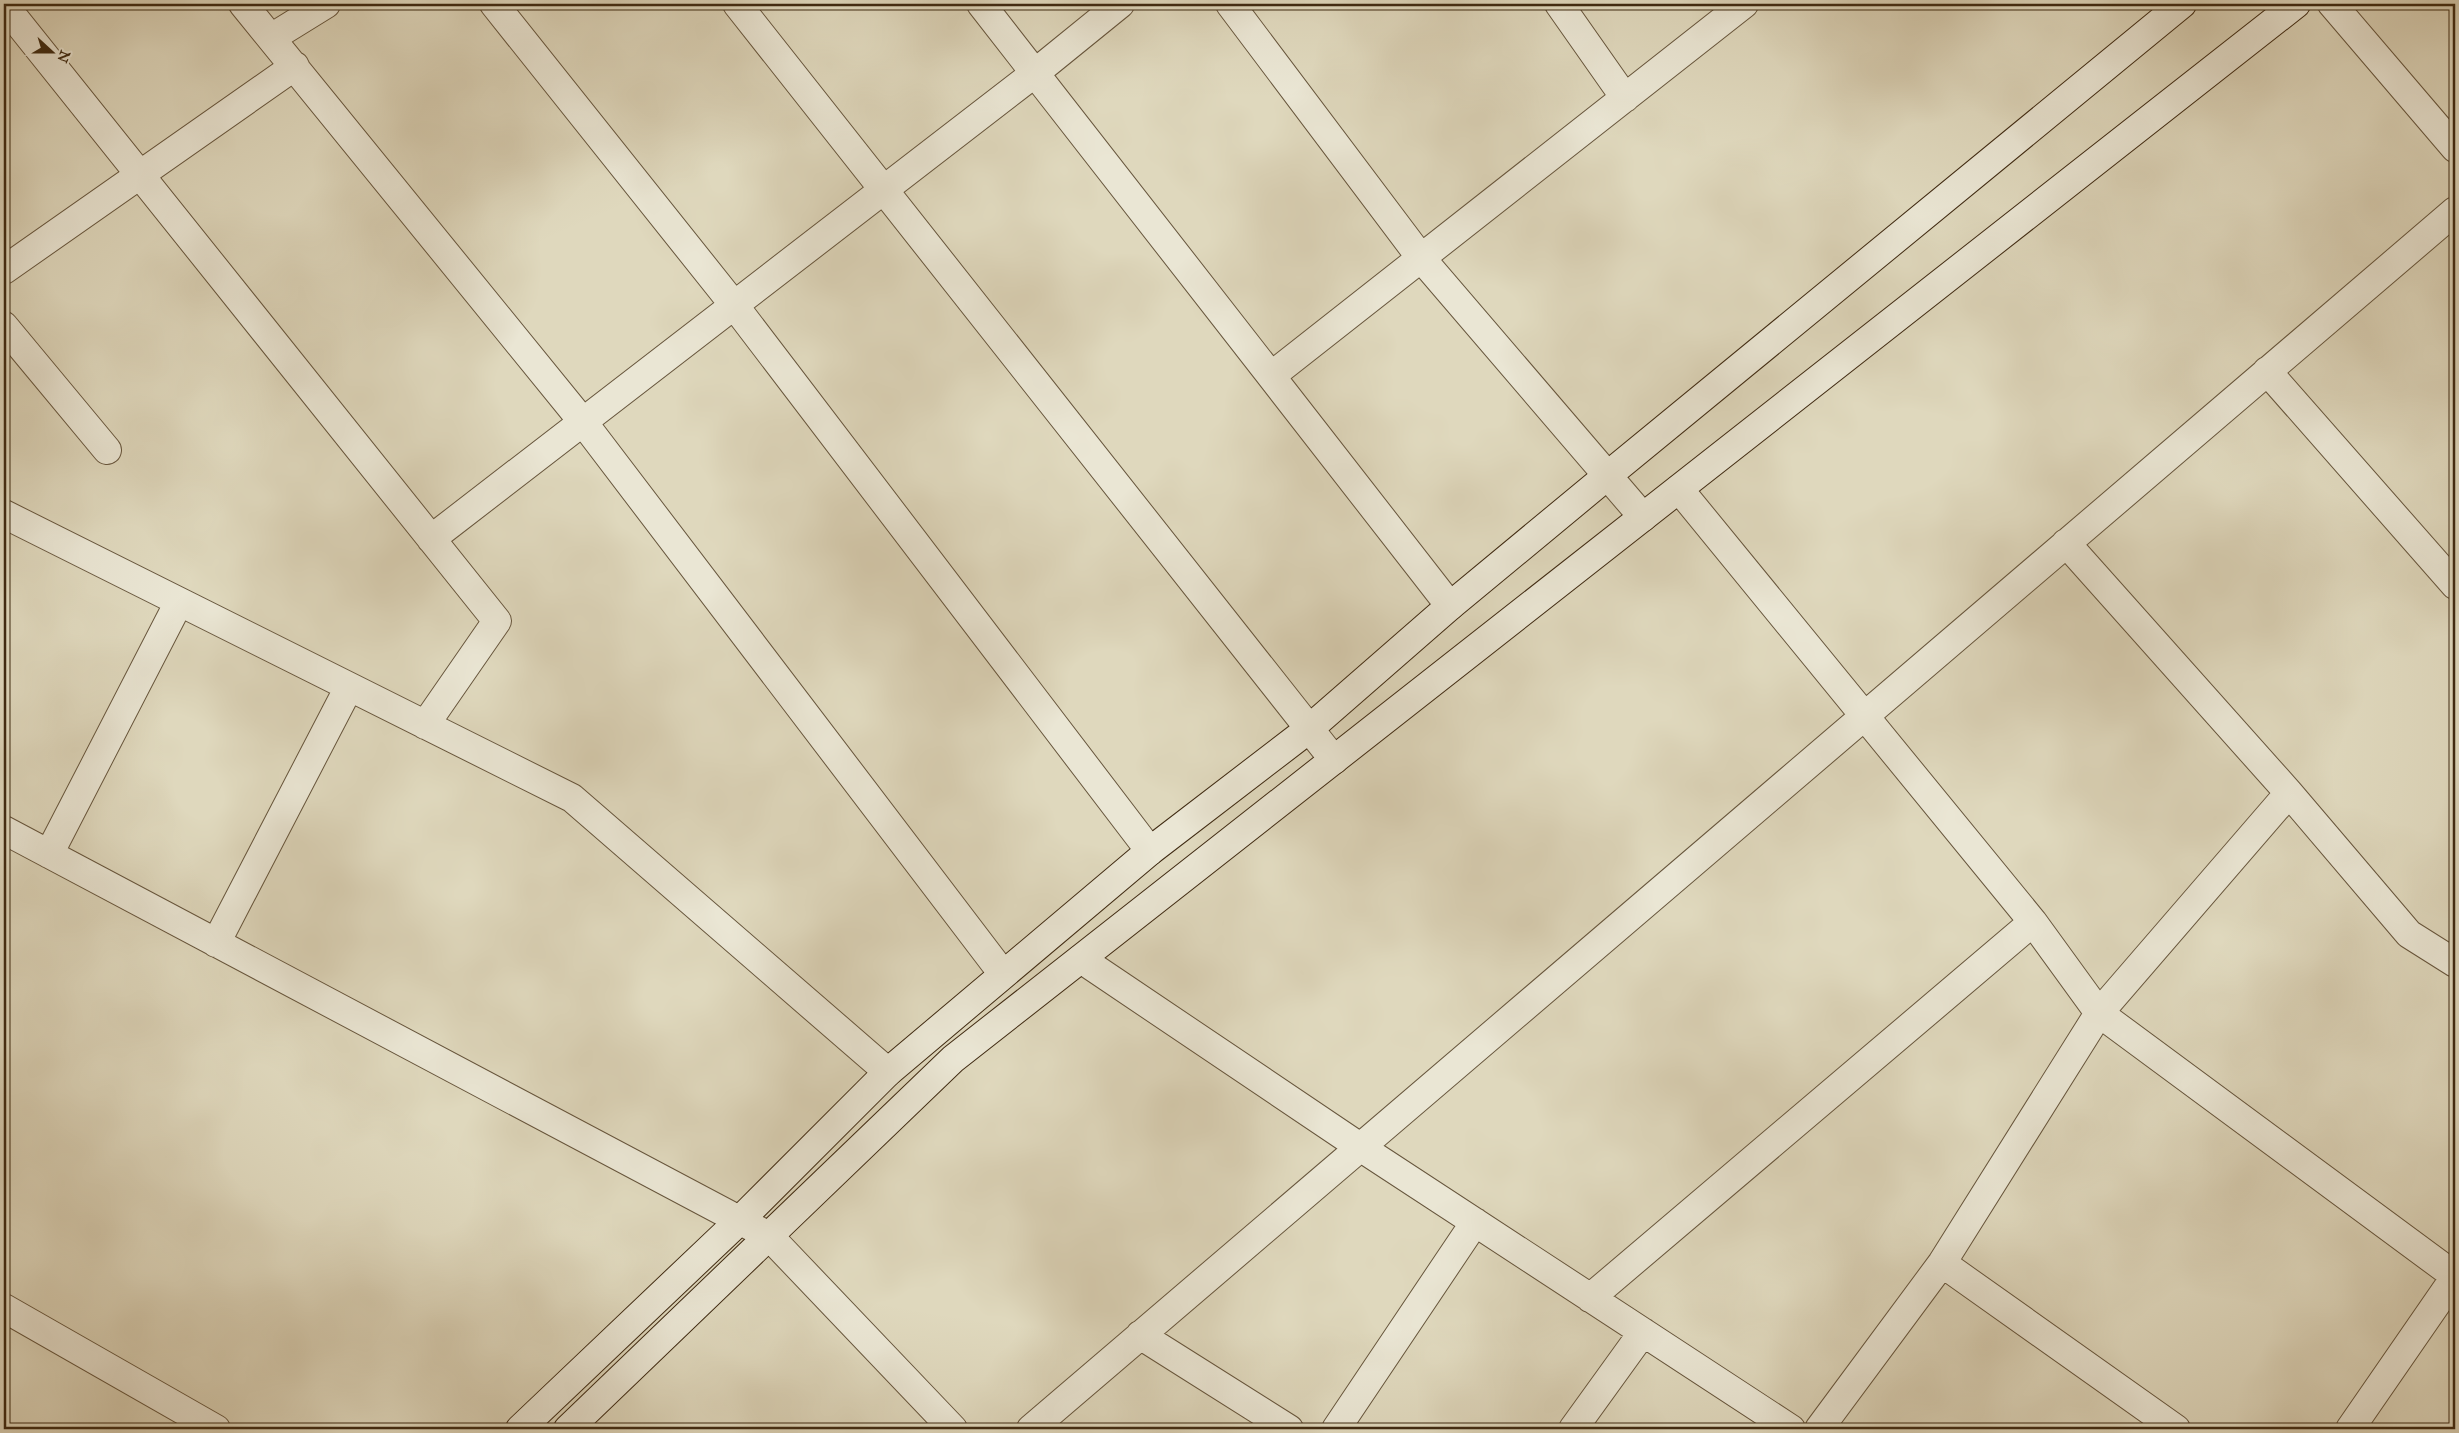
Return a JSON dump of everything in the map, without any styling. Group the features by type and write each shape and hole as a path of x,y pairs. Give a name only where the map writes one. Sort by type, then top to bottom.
{"street":[{"path":"244,4 583,422 1004,974"},
{"path":"272,38 326,4"},
{"path":"494,4 734,305 1150,851"},
{"path":"738,4 1334,760"},
{"path":"981,4 1450,606"},
{"path":"431,539 1035,74 1120,4"},
{"path":"1230,4 1421,258 1643,518"},
{"path":"1558,4 1624,98"},
{"path":"1271,376 1744,4"},
{"path":"520,1429 740,1220 888,1072 1150,851 1309,729 1450,606 2182,4"},
{"path":"2332,4 2455,148"},
{"path":"4,5 497,620 425,725"},
{"path":"568,1429 953,1059 2293,5"},
{"path":"4,270 295,66"},
{"path":"1031,1429 2455,211"},
{"path":"4,326 107,450"},
{"path":"2267,371 2455,586"},
{"path":"1679,489 2032,922 2099,1013 2455,1277 2350,1429"},
{"path":"4,514 572,798 888,1072"},
{"path":"2066,543 2289,793 2409,934 2455,963"},
{"path":"49,854 179,602"},
{"path":"216,943 348,687"},
{"path":"1819,1429 1942,1263 2099,1013 2289,793"},
{"path":"4,830 769,1236 953,1429"},
{"path":"1590,1298 2032,922"},
{"path":"1081,959 1474,1222 1791,1429"},
{"path":"1336,1429 1474,1222"},
{"path":"1942,1263 2176,1429"},
{"path":"4,1308 216,1429"},
{"path":"1573,1429 1643,1332"},
{"path":"1140,1335 1289,1429"}]}
